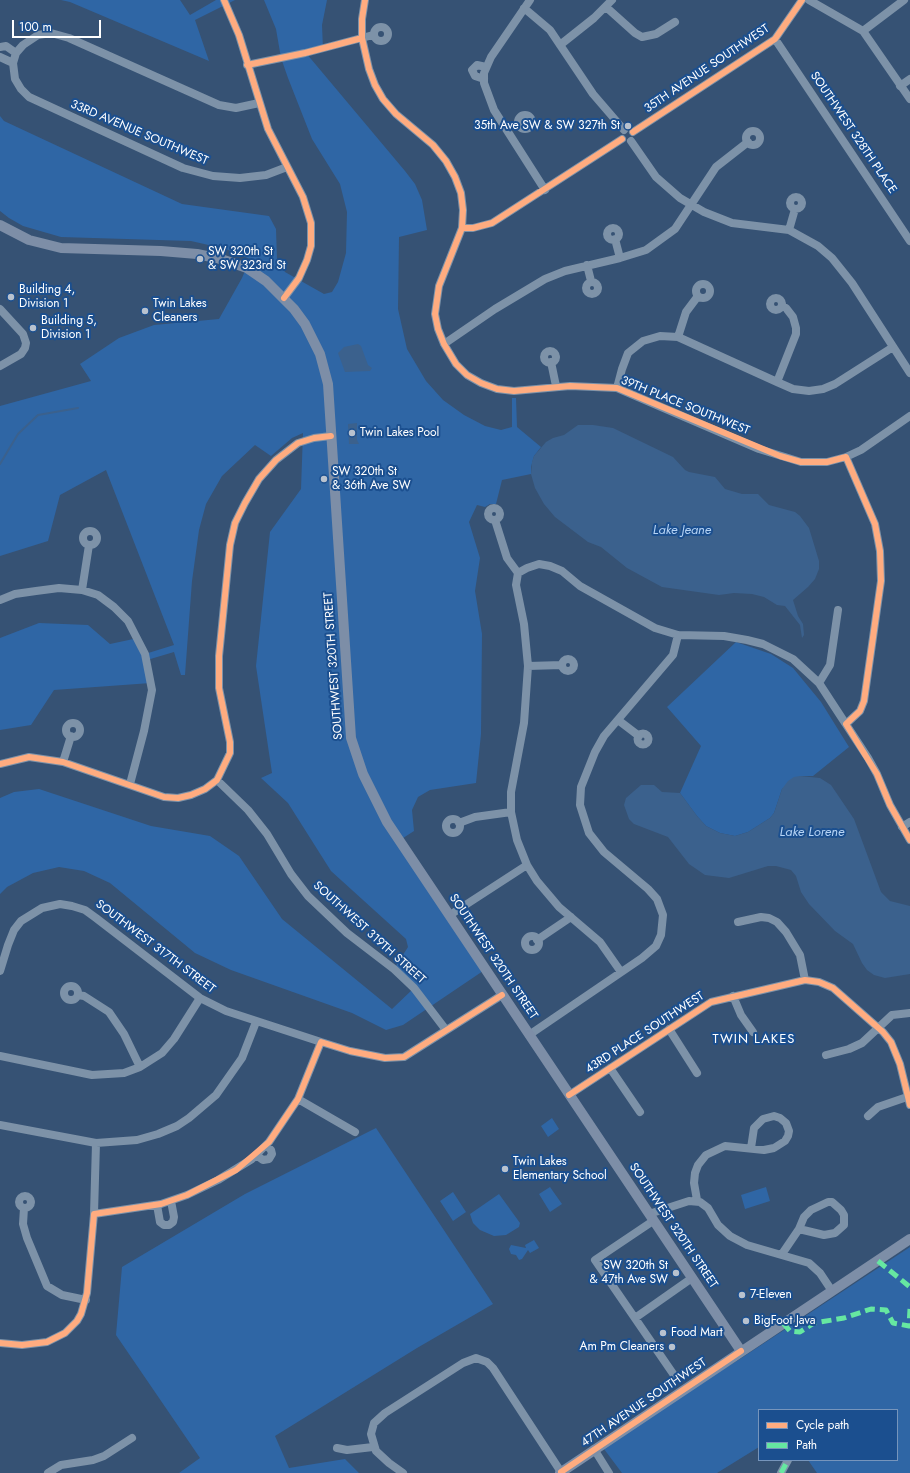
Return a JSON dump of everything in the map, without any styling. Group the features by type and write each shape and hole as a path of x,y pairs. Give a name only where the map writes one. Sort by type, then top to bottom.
{"main road":[{"name":"SOUTHWEST 320TH STREET","path":"0,226 29,240 61,248 161,251 197,254 221,259 257,274 284,298 305,324 320,354 328,384 351,738 363,774 376,803 450,916 741,1351"},
{"name":"47TH AVENUE SOUTHWEST","path":"561,1472 910,1239"}],"street":[{"path":"224,0 239,35 259,103 273,141 306,204 311,223 309,254 299,278 284,298"},
{"name":"39TH PLACE SOUTHWEST","path":"365,0 362,19 362,38 368,69 383,99 396,114 433,145 446,161 455,177 461,193 463,210 462,228 439,286 436,299 438,329 444,344 456,364 467,375 481,384 497,389 514,391 556,386 617,388 780,456 801,462 827,462 846,458 861,450 910,416"},
{"path":"530,0 485,73 475,76 472,70 477,65 485,73 488,94 494,110 546,190"},
{"path":"560,45 606,7 612,0"},
{"name":"35TH AVENUE SOUTHWEST","path":"633,132 775,38 802,0"},
{"path":"809,0 863,31 910,100"},
{"path":"863,31 904,0"},
{"path":"606,7 635,33 644,37 656,34 675,22"},
{"path":"524,8 550,30 593,94 624,130"},
{"path":"15,58 23,45 38,35 47,33 56,34 219,106 236,108 259,103"},
{"path":"247,64 305,53 373,35"},
{"name":"SOUTHWEST 328TH PLACE","path":"775,38 907,228 910,242"},
{"path":"0,47 6,46 15,58"},
{"path":"0,57 15,58"},
{"name":"33RD AVENUE SOUTHWEST","path":"15,58 16,79 21,89 29,97 188,170 212,176 240,178 266,175 287,167"},
{"path":"900,86 910,79"},
{"path":"509,133 519,126"},
{"path":"624,130 630,129 633,132 634,138 631,141"},
{"path":"622,138 621,135 624,130"},
{"path":"462,228 474,228 492,223 546,190 622,138"},
{"path":"622,138 627,142 631,141"},
{"path":"631,141 656,177 680,198 704,212 732,223 789,230 818,246 832,258 852,283 910,373"},
{"path":"444,344 495,309 545,279 565,271 620,258 646,250 675,229 702,185 716,167 748,142"},
{"path":"789,230 795,209"},
{"path":"615,239 620,258"},
{"path":"588,265 591,282"},
{"path":"678,337 686,312 698,296"},
{"path":"776,382 795,338 796,328 789,312 782,306"},
{"path":"0,309 23,334 26,343 24,350 16,358 0,366"},
{"path":"617,388 624,361 634,348 654,337 664,335 678,337 776,382 800,390 823,389 839,382 893,347"},
{"path":"551,362 556,386"},
{"path":"0,764 29,757 63,762 164,797 178,798 191,796 205,789 217,780 230,753 230,742 219,688 219,656 230,545 236,523 244,503 258,479 276,460 298,443 314,438 331,436"},
{"path":"846,458 875,524 880,551 881,581 864,701 860,711 846,724"},
{"path":"495,520 508,558 518,573 516,585 524,624 528,666 524,723 511,792 511,812 517,840 527,865 537,881 571,918 600,942 621,972"},
{"path":"82,590 89,545"},
{"path":"518,573 539,564 550,566 562,571 580,586 631,616 655,628 678,635 724,636 763,644 793,659 819,683 846,724 874,768 887,800 910,840"},
{"path":"0,600 15,594 59,588 82,590 98,595 114,607 128,621 138,638 148,663 152,690 146,724 130,784"},
{"path":"819,683 830,666 838,610"},
{"path":"529,1035 648,954 659,941 663,926 662,909 653,894 611,858 588,833 580,805 581,787 595,752 604,736 673,655 678,635"},
{"path":"528,666 562,665"},
{"path":"618,720 639,736"},
{"path":"63,762 71,736"},
{"name":"SOUTHWEST 319TH STREET","path":"217,780 248,810 267,834 291,874 308,896 347,933 394,969 414,988 430,1007 446,1030"},
{"path":"459,823 475,817 511,812"},
{"path":"902,827 910,822"},
{"path":"450,916 527,865"},
{"name":"SOUTHWEST 317TH STREET","path":"1,968 14,930 30,914 42,908 60,904 85,910 200,998 226,1012 350,1051 394,1059 404,1057 416,1050 502,994"},
{"path":"738,922 761,917 772,919 780,924 800,955 805,980 819,982 833,988 879,1028 891,1042 900,1064 908,1101 878,1107 868,1116"},
{"path":"538,940 571,918"},
{"name":"43RD PLACE SOUTHWEST","path":"569,1095 711,1002 805,980"},
{"path":"78,995 84,996 109,1012 124,1034 140,1067"},
{"path":"733,996 741,1016 753,1032"},
{"path":"0,1056 92,1075 124,1073 140,1067 162,1053 174,1039 200,998"},
{"path":"826,1055 857,1046 868,1039 892,1015 910,1013"},
{"path":"0,1125 96,1143 137,1140 158,1134 177,1126 189,1118 216,1095 242,1058 256,1022"},
{"path":"669,1029 697,1073"},
{"path":"94,1214 157,1205 171,1201 218,1180 236,1170 256,1155 266,1146 298,1099 321,1042"},
{"path":"610,1068 640,1112"},
{"path":"298,1099 355,1132"},
{"path":"697,1200 694,1178 696,1168 702,1158 714,1150 725,1146 767,1150 781,1144 787,1139 789,1133 786,1123 780,1118 774,1116 763,1119 754,1128 750,1148"},
{"path":"0,1343 36,1344 59,1337 77,1321 86,1300 94,1214 96,1143"},
{"path":"256,1155 263,1160 269,1159 272,1154 271,1150 266,1146"},
{"path":"676,1378 595,1260 651,1218 689,1201 697,1200 706,1206 718,1225 730,1236 747,1245 809,1263 820,1273 832,1291"},
{"path":"157,1205 160,1222 164,1225 169,1225 173,1222 174,1217 171,1201"},
{"path":"782,1254 799,1229 804,1218 811,1210 828,1202 836,1205 844,1216 844,1225 835,1233 824,1235 799,1229"},
{"path":"24,1208 23,1224 27,1238 48,1286 62,1295 86,1300"},
{"path":"635,1318 692,1278"},
{"path":"403,1473 379,1455 373,1447 371,1434 372,1427 381,1416 463,1363 479,1358 487,1362 493,1368 561,1472"},
{"path":"48,1473 61,1465 104,1456 132,1438"},
{"path":"337,1448 347,1450 373,1447"},
{"path":"594,1449 609,1473"},
{"path":"780,1473 787,1461"},
{"path":"780,1473 785,1473"}],"shaded area":[{"path":"61,0 180,0 190,15 216,0 235,0 195,20 209,61 70,2"},
{"path":"264,0 327,0 322,25 323,49 306,53 405,171 415,184 422,200 427,230 399,237 398,309 407,349 426,381 443,400 464,415 485,426 501,430 512,427 512,398 516,398 517,427 541,447 534,456 531,474 502,480 496,504 490,504 485,507 477,505 469,522 480,558 475,591 482,634 481,734 476,783 430,790 418,797 412,810 414,831 400,840 486,969 403,1025 386,1030 352,1013 231,970 195,953 110,883 84,871 59,867 33,873 7,887 0,894 0,798 14,792 39,789 151,826 210,836 239,856 282,919 392,1009 414,988 394,969 408,947 406,939 331,871 288,803 261,778 272,773 256,666 270,532 301,489 303,433 292,438 271,456 255,445 222,476 206,504 199,530 192,581 185,675 181,675 174,652 147,660 151,683 54,690 31,725 0,730 0,638 39,623 88,625 110,644 138,638 145,654 174,645 106,470 60,495 48,541 0,556 0,406 91,381 80,364 119,338 154,325 219,319 242,278 250,259 226,249 191,241 61,237 23,226 9,218 0,211 0,116 4,121 182,204 269,216 276,229 277,260 285,272 324,294 332,292 338,282 346,253 347,212 340,184 312,139 288,78 281,58 276,29"},
{"path":"736,642 771,654 793,668 821,702 849,747 813,776 800,776 782,789 774,813 770,818 748,832 735,836 720,833 706,826 680,793 701,746 667,707"},
{"path":"552,1118 559,1129 548,1137 541,1126"},
{"path":"376,1128 493,1304 417,1348 275,1436 289,1468 345,1459 359,1473 179,1473 200,1458 116,1335 122,1267 245,1194"},
{"path":"550,1187 562,1204 550,1212 539,1194"},
{"path":"766,1187 770,1201 745,1209 741,1195"},
{"path":"453,1192 466,1212 453,1221 440,1201"},
{"path":"499,1194 520,1223 519,1227 506,1235 494,1236 480,1230 473,1223 470,1214"},
{"path":"534,1240 539,1248 530,1253 528,1250 522,1259 519,1260 516,1255 511,1254 509,1249 511,1245 526,1248 525,1245"},
{"path":"910,1247 910,1473 817,1473 809,1461 898,1461 898,1409 758,1409 758,1448 717,1473 622,1473 601,1445 740,1359"}],"water":[{"path":"358,344 361,346 368,365 372,368 370,371 345,372 338,353 344,347"},
{"name":"Twin Lakes Pool","path":"357,423 357,440 359,444 349,444 348,424"},
{"name":"Lake Jeane","path":"578,425 593,425 613,428 673,457 685,470 689,472 715,477 725,489 742,494 758,494 769,505 795,512 800,516 809,528 819,561 819,569 815,579 793,600 798,616 803,624 804,635 802,638 800,625 785,606 777,605 764,597 752,594 734,593 719,595 662,587 627,568 601,547 588,542 555,517 544,504 535,488 531,474 532,462 534,456 546,442 564,435"},
{"name":"Lake Lorene","path":"800,776 820,778 831,785 854,819 881,892 890,901 910,906 910,974 885,978 874,975 867,970 853,944 835,931 809,904 801,892 796,876 791,870 776,866 768,866 729,878 705,875 689,864 668,837 634,824 629,819 624,805 626,798 641,785 654,785 662,792 680,793 706,826 720,833 735,836 748,832 770,818 774,813 782,789 788,781 794,777"}],"waterway":[{"path":"0,464 18,434 38,415 78,408"}],"marked path":[{"path":"878,1261 910,1287"},
{"path":"783,1323 790,1331 800,1332 814,1323 844,1318 871,1309 886,1310 893,1323 909,1326 910,1309"},
{"path":"781,1473 787,1461"}],"cycle path":[{"path":"224,0 239,35 268,129 303,197 311,223 311,246 307,260 299,278 284,298"},
{"path":"365,0 362,19 362,38 369,69 375,85 383,99 396,114 433,145 446,161 455,177 461,193 463,210 462,228 439,286 435,314 438,329 444,344 456,364 467,375 481,383 497,389 514,391 570,386 617,388 780,456 801,462 827,462 846,457 875,524 880,551 881,581 864,701 860,711 846,724 877,774 890,805 910,840"},
{"path":"633,132 775,39 802,0"},
{"path":"247,65 305,53 362,38"},
{"path":"462,228 473,228 492,223 622,139"},
{"path":"0,764 29,757 63,762 164,797 178,798 191,795 205,789 217,780 230,753 230,742 219,688 219,656 230,545 235,523 259,479 276,460 298,443 314,438 331,436"},
{"path":"569,1095 711,1002 805,980 819,982 833,988 883,1032 891,1042 900,1064 910,1105"},
{"path":"0,1343 22,1345 47,1342 65,1333 77,1321 81,1314 87,1293 94,1214 161,1204 187,1195 236,1170 269,1142 298,1099 321,1042 350,1051 385,1058 404,1057 502,995"},
{"path":"561,1472 741,1351"}],"place":[{"name":"35th Ave SW & SW 327th St","path":"628,126"},
{"name":"SW 320th St & SW 323rd St","path":"200,259"},
{"name":"Building 4, Division 1","path":"11,297"},
{"name":"Twin Lakes Cleaners","path":"145,311"},
{"name":"Building 5, Division 1","path":"33,328"},
{"name":"Twin Lakes Pool","path":"352,433"},
{"name":"SW 320th St & 36th Ave SW","path":"324,479"},
{"name":"Twin Lakes Elementary School","path":"505,1169"},
{"name":"SW 320th St & 47th Ave SW","path":"676,1273"},
{"name":"7-Eleven","path":"742,1295"},
{"name":"BigFoot Java","path":"746,1321"},
{"name":"Food Mart","path":"663,1333"},
{"name":"Am Pm Cleaners","path":"672,1347"}],"district":[{"name":"TWIN LAKES","path":"754,1040"}]}
